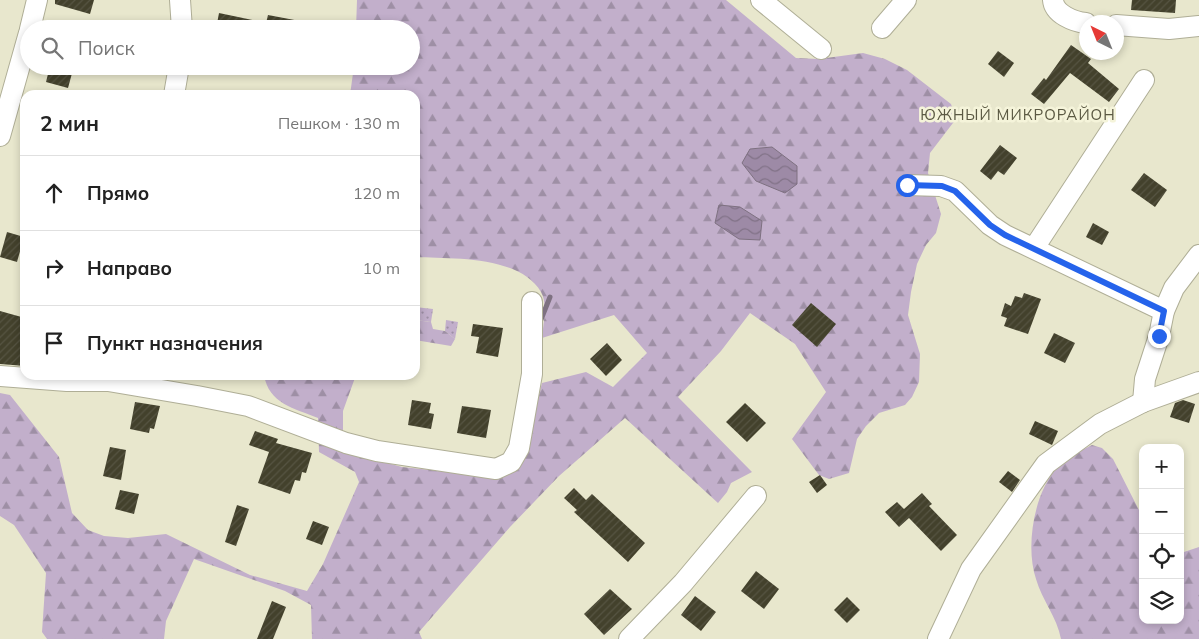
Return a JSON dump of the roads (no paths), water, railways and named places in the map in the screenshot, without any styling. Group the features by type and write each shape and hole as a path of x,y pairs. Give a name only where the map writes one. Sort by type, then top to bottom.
{"street":[{"path":"32,20 37,0"},
{"path":"180,0 181,20"},
{"path":"761,0 821,49"},
{"path":"882,28 906,0"},
{"path":"1053,0 1054,5 1062,14 1079,20"},
{"path":"1124,26 1169,29 1199,26"},
{"path":"0,136 20,65"},
{"path":"175,90 177,75"},
{"path":"1034,248 1144,80"},
{"path":"907,185 942,186 955,191 990,225 1164,311"},
{"path":"1143,402 1145,379 1159,336 1164,311 1174,288 1199,255"},
{"path":"119,380 248,406 346,443 377,451 496,469 511,462 519,448 532,374 532,302"},
{"path":"0,376 20,377"},
{"path":"54,380 81,380"},
{"path":"938,639 971,569 1046,464 1100,424 1143,402 1199,382"},
{"path":"629,639 683,583 756,496"}],"water":[{"path":"772,147 797,166 797,184 785,193 756,181 742,163 750,149"},
{"path":"719,205 740,207 762,221 760,240 739,239 715,223"}],"waterway":[{"path":"540,322 550,297"}],"district":[{"name":"ЮЖНЫЙ МИКРОРАЙОН","path":"1018,114"}]}
